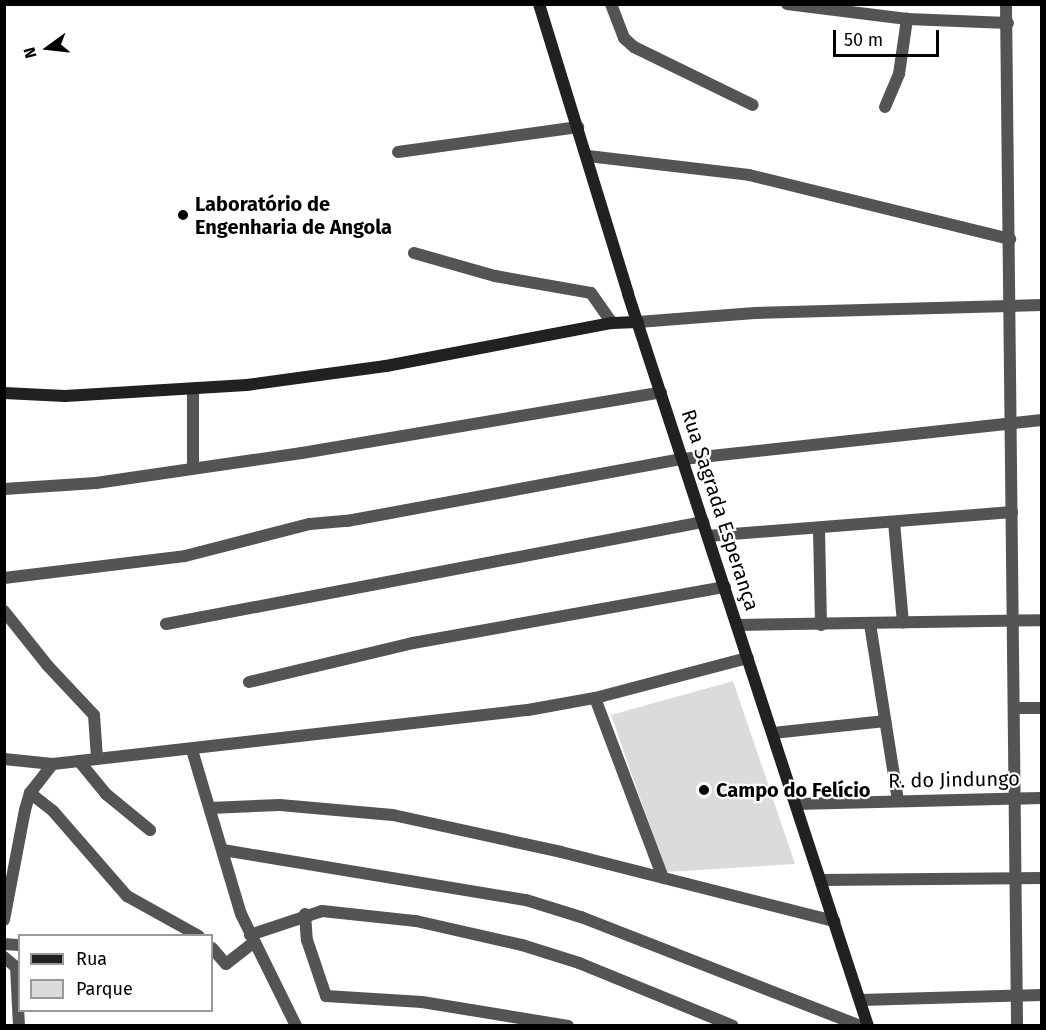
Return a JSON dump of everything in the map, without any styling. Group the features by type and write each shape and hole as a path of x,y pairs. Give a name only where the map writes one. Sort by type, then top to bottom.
{"street":[{"name":"Rua Sagrada Esperança","path":"539,4 638,322 868,1026"},
{"path":"611,4 624,38 634,47 753,105"},
{"path":"787,4 907,19 1008,23"},
{"path":"1006,4 1017,1026"},
{"path":"885,107 899,74 907,19"},
{"path":"398,152 578,126"},
{"path":"588,156 749,175 1010,239"},
{"path":"414,253 495,276 591,293 612,323"},
{"path":"4,393 65,396 193,390 386,366 612,323 755,314 1041,305"},
{"path":"193,390 194,468"},
{"path":"4,489 96,483 524,417 661,392"},
{"path":"4,578 185,556 277,531 683,459 1041,420"},
{"path":"708,536 1012,512"},
{"path":"166,624 704,522"},
{"path":"894,522 903,623"},
{"path":"819,529 821,625"},
{"path":"249,682 413,643 725,587"},
{"path":"4,611 48,666 91,709 96,723 97,758"},
{"path":"737,625 1041,620"},
{"path":"870,624 898,801"},
{"path":"4,759 53,764 192,750 595,698 748,658"},
{"path":"595,698 663,878"},
{"path":"1014,708 1041,708"},
{"path":"773,733 885,721"},
{"path":"192,750 252,939 296,1026"},
{"path":"78,761 106,794 150,830"},
{"path":"4,920 30,793 53,764"},
{"path":"30,793 53,812 127,896 195,934"},
{"name":"R. do Jindungo","path":"796,804 1041,798"},
{"path":"210,808 279,805 393,815 663,878 834,921"},
{"path":"223,850 526,900 581,917 861,1026"},
{"path":"821,880 1041,878"},
{"path":"213,949 225,964 252,939 305,915 341,911 416,921 522,945 579,963 733,1026"},
{"path":"305,915 307,940 326,996 422,1002 568,1026"},
{"path":"4,957 16,968 18,997"},
{"path":"860,1000 1041,995"}],"green space":[{"name":"Campo do Felício","path":"733,681 795,864 666,872 611,715"}],"place":[{"name":"Laboratório de Engenharia de Angola","path":"183,215"},
{"name":"Campo do Felício","path":"704,790"}]}
